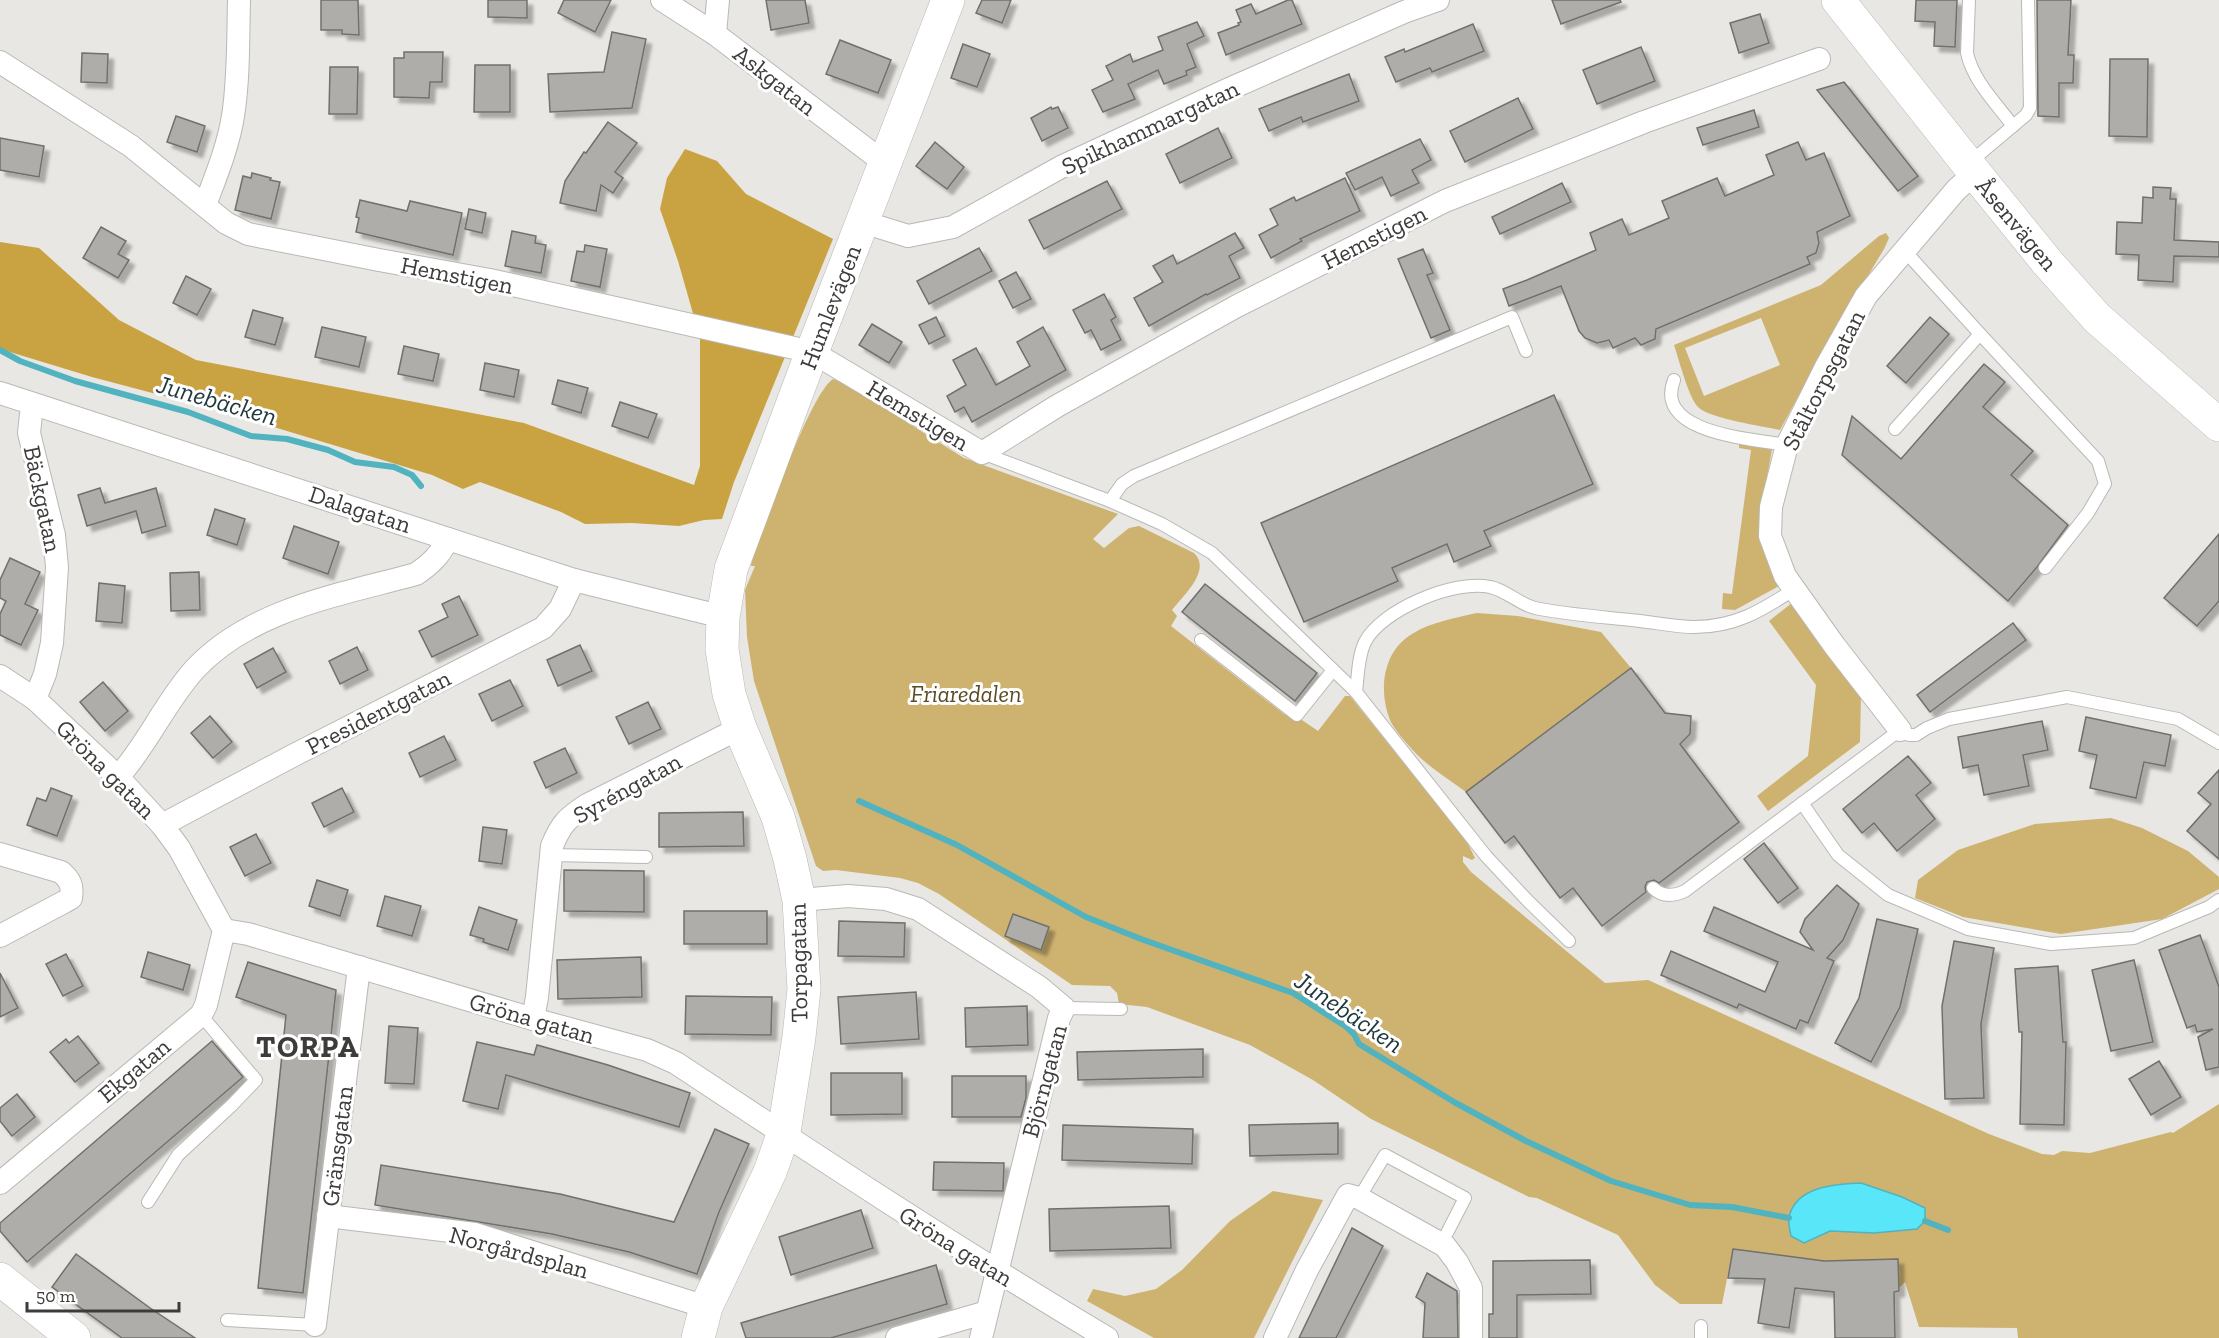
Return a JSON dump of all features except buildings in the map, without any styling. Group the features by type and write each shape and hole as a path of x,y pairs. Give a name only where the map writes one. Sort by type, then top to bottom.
{"street":[{"path":"206,205 226,147 233,117 237,80 239,0"},
{"name":"Askgatan","path":"662,0 715,34 885,164"},
{"path":"715,34 718,0"},
{"name":"Humlevägen","path":"723,616 731,569 948,0"},
{"name":"Spikhammargatan","path":"863,222 908,236 953,226 1061,167 1227,90 1404,12 1437,0"},
{"name":"Åsenvägen","path":"1838,0 2047,262 2097,318 2219,425"},
{"name":"Hemstigen","path":"0,62 131,146 226,223 248,234 490,280 812,352 982,453 1057,406 1237,306 1445,201 1644,122 1819,59"},
{"name":"Ståltorpsgatan","path":"1900,730 1834,645 1785,576 1770,536 1771,507 1787,444 1826,367 1866,296 1956,190 1971,168"},
{"name":"Dalagatan","path":"0,393 574,580 723,616"},
{"name":"Bäckgatan","path":"32,405 29,433 54,535 57,567 52,644 45,674 35,699"},
{"path":"118,777 134,760 168,705 194,670 218,647 243,630 272,617 416,574 432,564 448,539"},
{"name":"Presidentgatan","path":"162,825 543,628 560,609 574,580"},
{"name":"Torpagatan","path":"698,1338 706,1307 770,1172 784,1132 798,1047 804,989 799,900 778,817 740,728 729,694 722,649 723,616"},
{"name":"Gröna gatan","path":"0,676 35,699 118,777 162,825 179,848 224,930 248,934 533,1019 647,1050 666,1058 784,1132 996,1272 1107,1338"},
{"name":"Syréngatan","path":"533,1019 552,846 560,827 573,814 587,805 740,728"},
{"path":"0,854 61,872 69,879 73,888 70,898 64,902 0,936"},
{"name":"Björngatan","path":"799,900 848,896 876,898 918,909 1039,987 1064,1008 1059,1018 981,1338"},
{"path":"201,1015 206,1005 224,930"},
{"name":"Gränsgatan","path":"315,1325 359,967"},
{"name":"Ekgatan","path":"0,1183 201,1015"},
{"path":"1275,1338 1307,1270 1354,1196 1445,1246 1471,1288 1471,1338"},
{"name":"Norgårdsplan","path":"328,1216 475,1234 706,1307"},
{"path":"0,1279 74,1338"},
{"path":"897,1338 987,1312"}],"lane":[{"path":"1969,0 1967,53 1969,61 1978,79 2013,126"},
{"path":"1971,168 2030,108 2028,0"},
{"path":"1904,250 2098,461 2105,484 2088,513 2045,568"},
{"path":"1110,501 1122,484 1134,476 1512,317 1526,351"},
{"path":"1895,429 1980,334"},
{"path":"1674,380 1670,390 1673,404 1688,421 1720,433 1787,444"},
{"path":"982,453 1110,501 1162,524 1212,553 1356,692 1486,856 1569,941"},
{"path":"1356,692 1365,642 1378,626 1402,608 1431,595 1451,590 1488,586 1532,607 1694,627 1736,622 1795,589"},
{"path":"1201,640 1297,715 1334,670"},
{"path":"1653,888 1657,892 1669,895 1685,891 1900,730 1909,735 1916,735 1949,719 2067,697 2178,719 2219,743"},
{"path":"1802,803 1838,855 1888,896 1968,929 2051,944 2134,938 2209,907 2219,900"},
{"path":"552,855 646,857"},
{"path":"1064,1008 1120,1009"},
{"path":"148,1202 178,1155 256,1080 201,1015"},
{"path":"1354,1196 1385,1155 1465,1198 1447,1233"},
{"path":"227,1320 315,1325"}],"green space":[{"path":"1886,233 1889,238 1884,249 1825,347 1780,430 1713,415 1698,407 1688,387 1674,345 1821,285 1879,236","holes":["1761,318 1780,365 1704,396 1685,348"]},
{"name":"Friaredalen","path":"833,379 844,383 964,458 1118,514 1093,539 1104,548 1129,528 1139,526 1194,553 1199,560 1198,575 1172,610 1177,616 1171,626 1284,714 1299,718 1318,731 1345,696 1350,696 1467,842 1475,858 1472,860 1463,856 1463,862 1471,872 1605,983 1648,980 1989,1134 2042,1154 2054,1155 2062,1151 2090,1153 2173,1133 2219,1104 2219,1338 2018,1338 2017,1328 1919,1327 1905,1282 1899,1288 1897,1259 1824,1261 1733,1249 1722,1304 1680,1304 1655,1285 1618,1235 1537,1198 1529,1197 1371,1119 1313,1080 1250,1045 1147,1007 1119,1004 1117,993 1110,986 1072,985 939,894 918,883 900,878 836,870 823,871 816,866 754,681 747,637 745,590 755,566 751,566 752,558 788,462 812,409 823,390"},
{"path":"1739,441 1772,449 1764,494 1781,585 1735,610 1722,609 1723,593 1732,594 1751,450 1739,448"},
{"path":"1793,602 1861,694 1860,742 1768,811 1757,796 1808,756 1816,685 1769,621"},
{"path":"1477,613 1518,616 1601,632 1631,668 1466,792 1422,759 1399,734 1386,708 1384,684 1389,661 1402,641 1427,626"},
{"path":"2111,818 2142,828 2188,851 2219,877 2219,889 2162,919 2061,934 1963,917 1915,898 1918,880 1958,850 2035,824"},
{"path":"1273,1191 1323,1200 1254,1338 1154,1338 1087,1301 1093,1289 1125,1296 1156,1289 1182,1270 1230,1221"}],"shaded area":[{"path":"685,149 717,161 746,194 833,239 734,482 722,519 704,520 679,526 632,523 585,524 561,512 480,482 463,489 432,475 224,412 92,377 0,349 0,242 39,248 119,320 196,360 524,423 694,485 700,466 700,338 660,209 667,178"}],"water":[{"path":"1861,1183 1902,1197 1925,1208 1925,1221 1917,1229 1874,1233 1830,1231 1804,1243 1791,1236 1789,1217 1793,1207 1800,1199 1808,1193 1829,1186"}],"waterway":[{"name":"Junebäcken","path":"0,350 20,361 75,381 188,412 251,436 287,439 328,450 355,462 394,467 412,475 421,486"},
{"name":"Junebäcken","path":"859,801 957,845 1086,917 1293,993 1345,1026 1354,1034 1359,1044 1454,1102 1526,1141 1611,1181 1690,1205 1732,1207 1789,1218"},
{"name":"Junebäcken","path":"1925,1221 1948,1230"}],"district":[{"name":"TORPA","path":"308,1047"}]}
